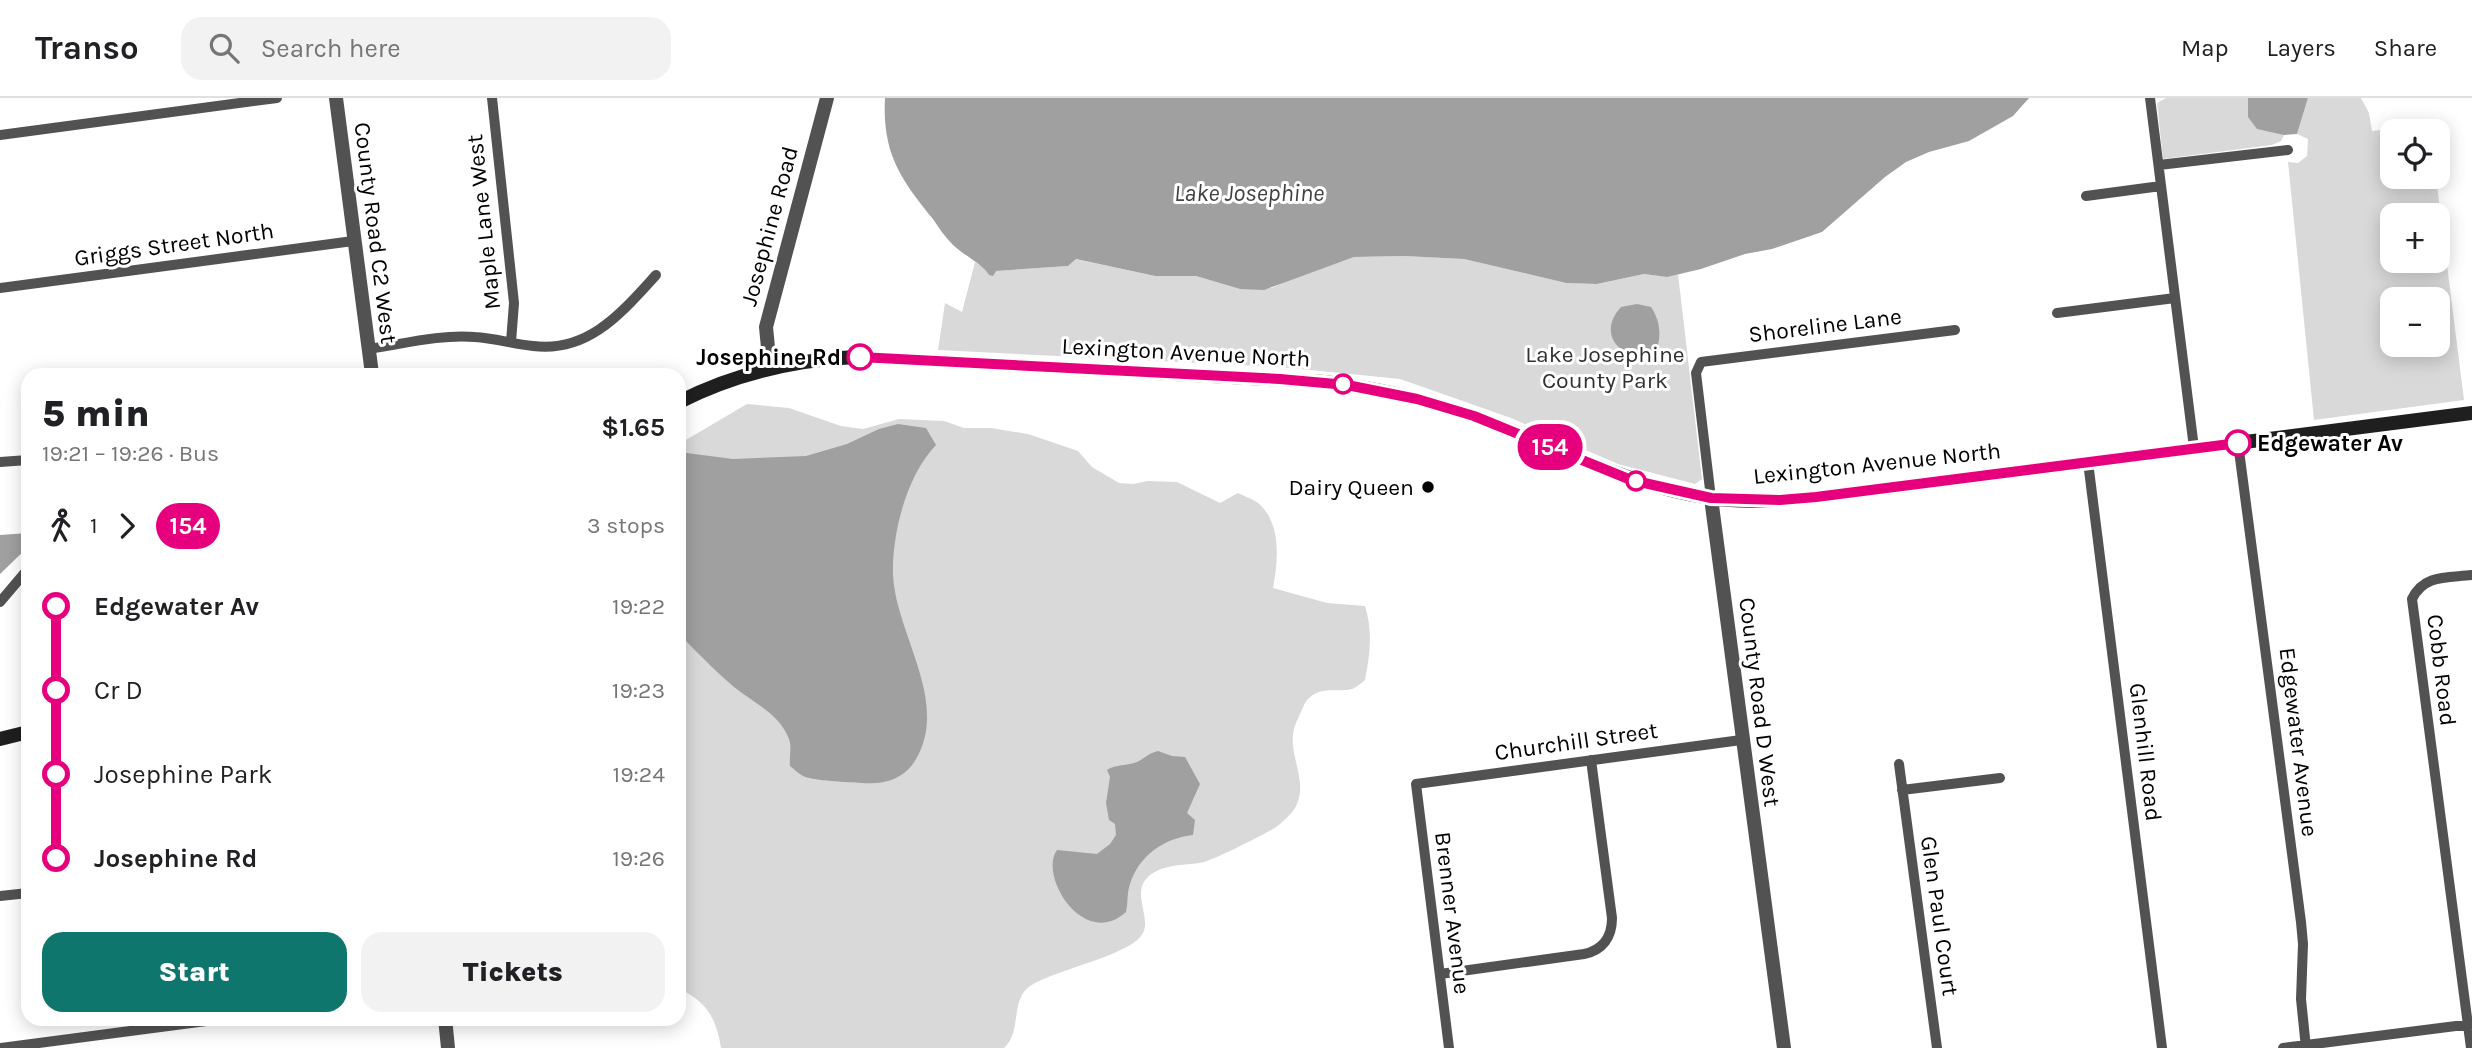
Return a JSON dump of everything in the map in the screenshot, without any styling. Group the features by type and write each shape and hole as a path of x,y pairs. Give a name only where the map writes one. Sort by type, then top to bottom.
{"main road":[{"name":"Lexington Avenue North","path":"686,399 722,383 770,368 809,360 868,357 1347,385 1400,394 1454,410 1508,429 1621,477 1711,498 1780,500 2472,413"},
{"path":"0,739 21,734"}],"street":[{"path":"0,135 277,98"},
{"name":"County Road C2 West","path":"336,98 371,368"},
{"name":"Maple Lane West","path":"492,98 514,303 511,342"},
{"name":"Josephine Road","path":"770,368 766,327 827,98"},
{"path":"2150,98 2194,448"},
{"path":"2159,165 2288,149"},
{"path":"2086,196 2161,186"},
{"name":"Griggs Street North","path":"0,288 353,241"},
{"path":"369,349 456,336 556,347 586,339 613,320 656,275"},
{"path":"2057,313 2175,298"},
{"name":"Shoreline Lane","path":"1702,362 1955,330"},
{"name":"County Road D West","path":"1702,362 1696,373 1741,740 1784,1048"},
{"name":"Edgewater Avenue","path":"2238,443 2301,922 2301,999 2306,1047"},
{"path":"0,462 21,460"},
{"name":"Glenhill Road","path":"2088,462 2162,1048"},
{"name":"Cobb Road","path":"2471,1048 2413,599 2422,583 2472,575"},
{"path":"0,601 21,577"},
{"name":"Churchill Street","path":"1416,784 1741,740"},
{"path":"1440,974 1584,954 1599,948 1605,942 1612,926 1612,918 1591,760"},
{"name":"Glen Paul Court","path":"1899,764 1937,1048"},
{"path":"1902,790 2000,778"},
{"name":"Brenner Avenue","path":"1416,784 1449,1048"},
{"path":"0,896 21,894"},
{"path":"2283,1048 2470,1024"},
{"path":"1,1048 168,1026"},
{"path":"446,1026 448,1048"}],"green space":[{"path":"2166,98 2248,98 2248,117 2284,135 2281,141 2272,145 2163,159 2157,103"},
{"path":"2308,98 2361,98 2369,113 2372,131 2380,130 2380,189 2438,189 2439,203 2380,203 2380,273 2448,273 2450,287 2380,287 2380,357 2450,357 2450,288 2464,400 2314,420 2288,162 2298,163 2307,156 2308,139 2297,134"},
{"name":"Lake Josephine County Park","path":"1354,257 1464,259 1566,283 1597,284 1644,274 1667,277 1678,274 1702,479 1695,484 1618,464 1511,418 1400,379 1280,367 938,350 945,303 962,312 975,262 987,270 995,271 1068,266 1075,259 1155,276 1196,276 1240,289 1272,288"},
{"path":"747,404 789,408 841,426 863,429 899,419 944,421 964,428 991,428 1028,434 1078,451 1092,467 1119,483 1177,482 1220,503 1238,493 1258,503 1271,521 1277,555 1273,588 1327,603 1365,606 1370,643 1365,680 1352,689 1323,691 1312,695 1305,703 1295,725 1293,739 1299,798 1295,808 1284,821 1217,857 1153,873 1145,880 1142,888 1145,921 1141,936 1121,950 1030,986 1020,999 1013,1034 1004,1048 721,1048 717,1029 709,1012 686,993 686,440"}],"water":[{"name":"Lake Josephine","path":"885,98 2029,98 2013,116 1969,141 1929,152 1906,162 1822,232 1701,269 1667,277 1644,274 1597,284 1566,283 1464,259 1354,257 1264,290 1240,289 1196,276 1155,276 1076,259 1068,266 996,271 993,276 989,275 983,267 950,242 911,191 890,149"},
{"path":"2248,98 2308,98 2297,134 2284,135 2257,129 2248,117"},
{"path":"1637,304 1651,307 1656,317 1659,340 1656,351 1633,354 1616,345 1612,337 1614,318 1621,307"},
{"path":"898,424 926,428 936,445 909,488 893,558 896,597 924,691 927,714 925,737 911,766 900,776 886,782 808,778 790,766 790,742 779,722 727,681 686,641 686,453 733,459 806,456 847,444 879,429"},
{"path":"21,534 21,554 0,574 0,535"},
{"path":"1158,751 1185,757 1200,784 1187,813 1195,820 1193,835 1173,840 1154,850 1134,874 1128,890 1126,912 1110,921 1095,922 1081,916 1059,891 1053,862 1057,850 1097,854 1110,844 1116,835 1115,824 1109,820 1106,803 1110,777 1107,770 1137,762"}],"bus line":[{"name":"154","path":"860,357 1280,379 1366,387 1474,416 1621,477 1711,498 1780,500 1816,497 2238,443"}],"place":[{"name":"Josephine Rd","path":"860,357"},
{"name":"Edgewater Av","path":"2238,443"},
{"name":"Dairy Queen","path":"1428,487"}]}
